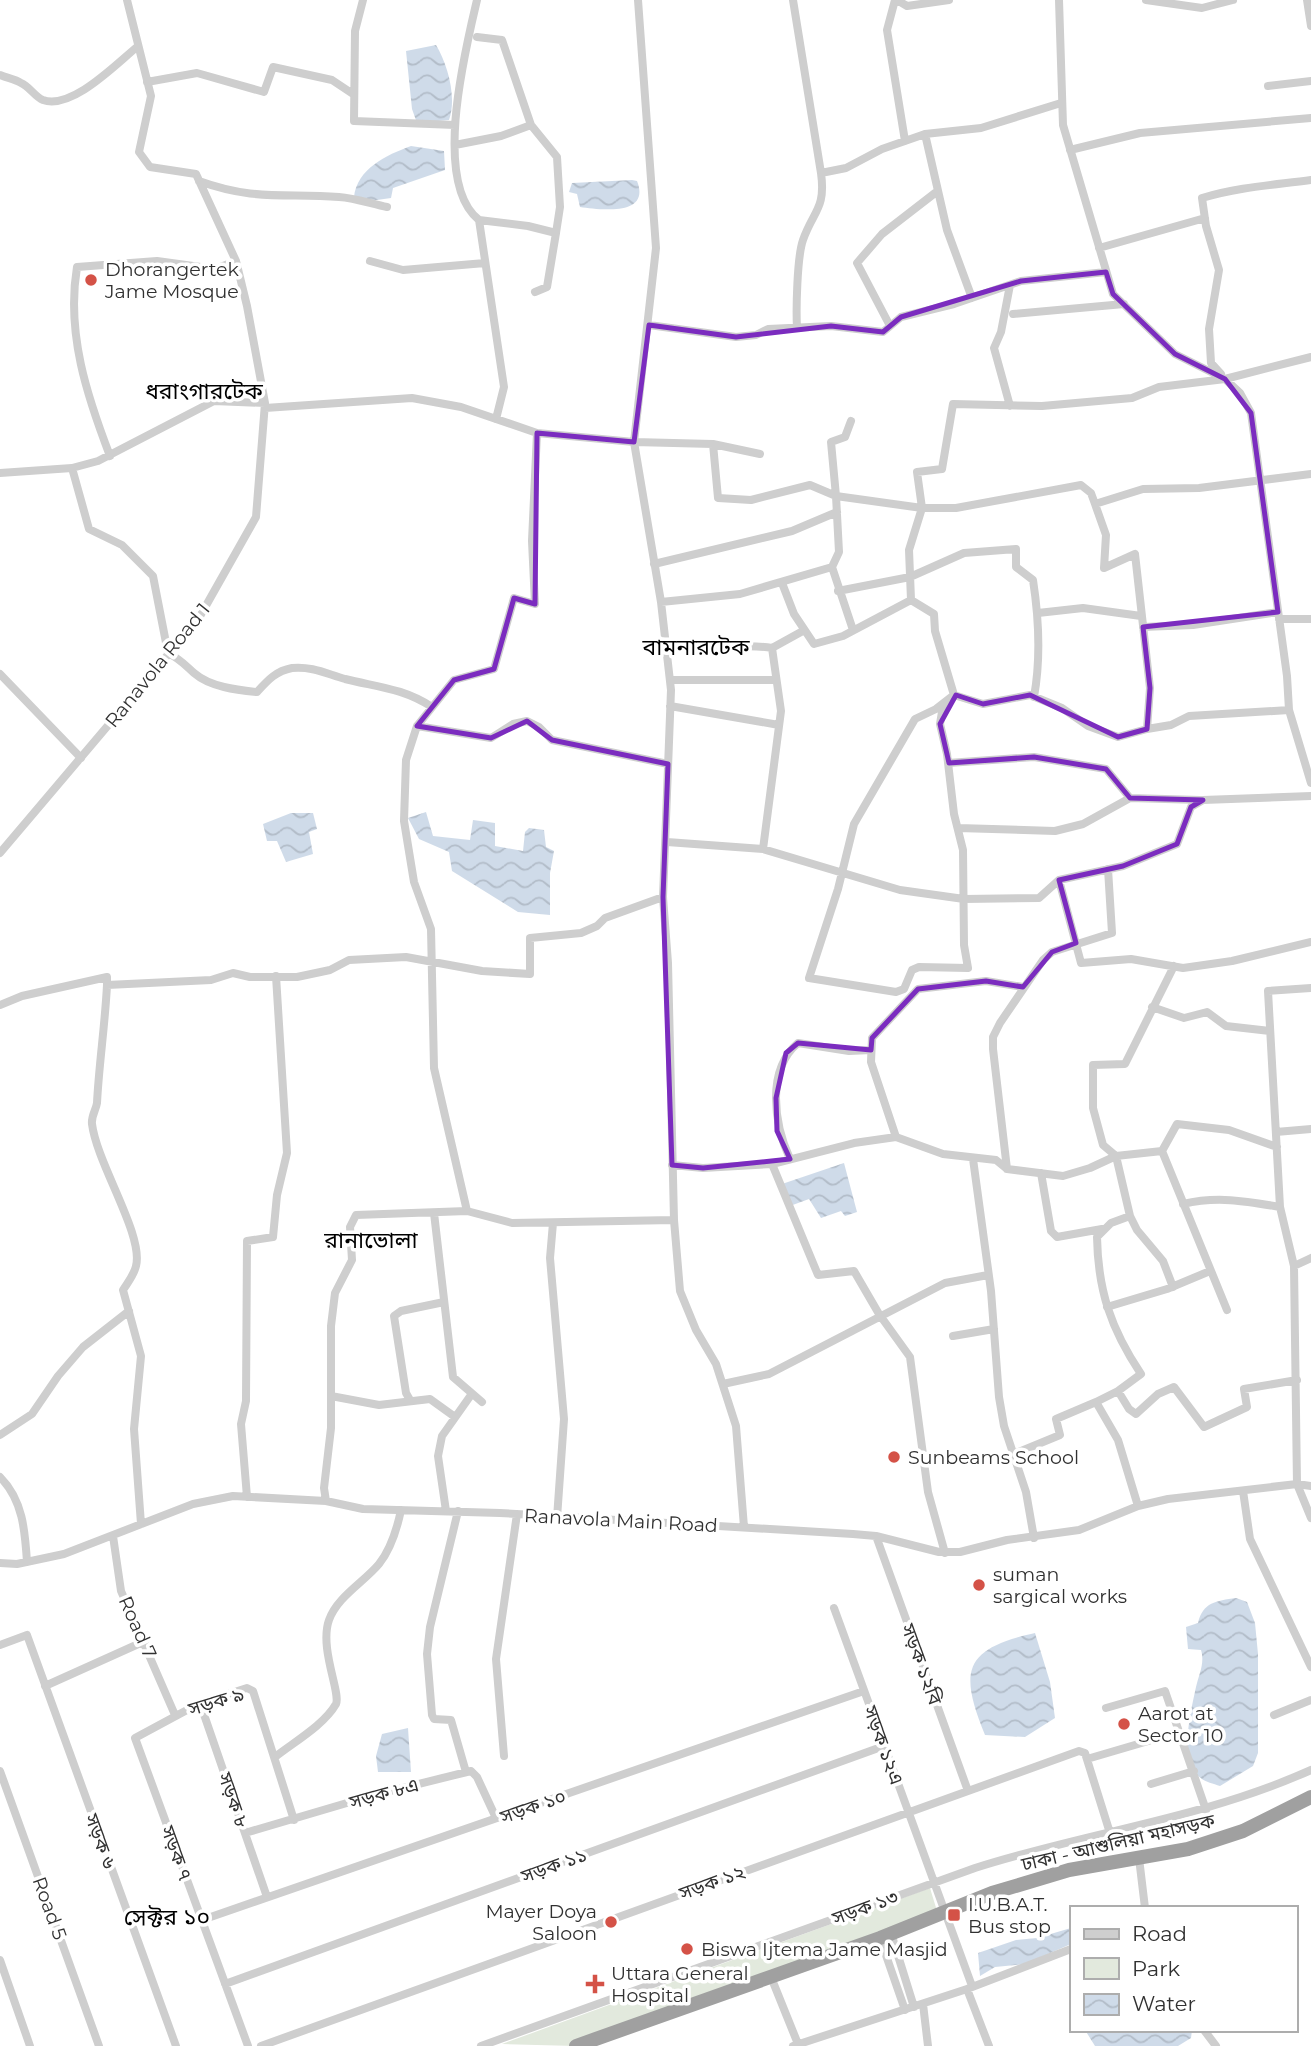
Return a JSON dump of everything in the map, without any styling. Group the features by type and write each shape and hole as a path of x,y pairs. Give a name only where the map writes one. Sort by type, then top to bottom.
{"highway":[{"name":"ঢাকা - আশুলিয়া মহাসড়ক","path":"576,2046 885,1936 992,1893 1069,1870 1188,1849 1243,1831 1311,1797"}],"street":[{"path":"127,0 151,96 139,152 150,167 196,174 200,181 231,192 270,197 342,197 387,207"},
{"path":"363,0 355,32 354,121 454,125"},
{"path":"477,0 463,62 454,125 457,174 469,213 479,220 528,226 556,233"},
{"path":"638,0 656,248 634,442 661,602 670,680 667,842 663,897 668,963 674,1220 680,1291 696,1330 716,1364 736,1426 744,1527"},
{"path":"793,0 823,191 815,220 802,241 797,328"},
{"path":"905,141 887,30 896,0 907,5 948,0"},
{"path":"1059,0 1063,125 1112,294 1175,354 1225,379"},
{"path":"1146,0 1202,8 1233,0"},
{"path":"1307,0 1311,26"},
{"path":"477,37 502,40 531,125 557,157 560,207 556,233 547,287 535,292"},
{"path":"0,75 23,83 41,100 57,101 71,97 97,80 137,47"},
{"path":"147,82 197,73 264,92 272,67 332,80 353,94"},
{"path":"1268,86 1311,81"},
{"path":"821,173 846,169 882,149 925,134 981,128 1061,103"},
{"path":"1070,150 1140,133 1311,118"},
{"path":"455,145 501,136 531,125"},
{"path":"925,134 947,230 972,298"},
{"path":"1311,180 1272,187 1246,186 1202,198 1219,270 1209,329 1211,363 1240,393 1251,413 1289,710 1311,783"},
{"name":"Ranavola Road 1","path":"0,853 199,618 256,517 265,405 236,261 200,181"},
{"path":"889,324 857,262 882,234 935,193"},
{"path":"1099,248 1205,218"},
{"path":"479,220 504,387 496,419"},
{"path":"110,456 91,407 81,369 74,327 73,290 77,267 157,261 215,269 236,261"},
{"path":"370,261 403,270 485,263"},
{"path":"649,325 736,337 756,335 768,329 831,326 883,332 889,324 914,313 1010,285 1106,272"},
{"path":"1010,285 1001,332 993,348 1010,406"},
{"path":"1013,314 1124,304"},
{"path":"911,600 909,550 922,508 917,472 943,469 953,404 1010,406 1132,398 1159,387 1225,379 1311,358"},
{"path":"0,473 72,468 110,456 214,401 265,405 412,398 461,407 537,433 634,442 713,444 760,454"},
{"path":"851,421 845,437 831,442 839,552 832,567 853,630"},
{"path":"467,1212 434,1068 431,929 414,882 403,814 406,760 417,726 454,680 494,669 514,598 534,604 532,541 537,433"},
{"path":"713,444 718,498 751,500 810,485 836,496 922,508 956,508 1081,485 1091,493 1106,535 1104,568 1135,554 1150,688 1147,729"},
{"path":"72,468 89,529 122,545 153,576 168,653 183,660 195,674 229,689 257,692 273,674 292,668 312,668 344,679 395,688 432,707"},
{"path":"1095,504 1143,489 1199,488 1311,474"},
{"path":"654,564 792,531 837,512"},
{"path":"838,591 910,577 964,553 1016,549 1016,567 1033,580 1038,613 1039,671 1034,697"},
{"path":"661,602 740,594 832,567"},
{"path":"782,583 794,614 814,645 853,630 911,600"},
{"path":"911,600 934,614 935,631 954,695"},
{"path":"1038,613 1083,608 1142,616"},
{"path":"1143,627 1279,616 1311,619"},
{"path":"666,646 695,642 728,646 755,644 772,649 801,632"},
{"path":"763,849 781,711 772,649"},
{"path":"0,674 81,758"},
{"path":"670,680 776,680"},
{"path":"954,695 983,704 1034,697 1062,708 1088,726 1118,737 1171,725 1189,716 1289,710"},
{"path":"954,695 942,712 940,724 963,850 967,969 919,967 912,970 904,989 896,992 809,978 843,872 854,824 915,719 936,709 954,695"},
{"path":"670,706 779,725"},
{"path":"417,726 491,738 513,724 527,721 552,740 668,764"},
{"path":"948,763 1034,757 1106,769 1130,798"},
{"path":"957,828 1055,831 1083,824 1130,798 1203,800 1311,796"},
{"path":"667,842 763,849 900,890 964,899 1039,898 1059,880 1108,869 1177,844 1191,807 1203,800"},
{"path":"1007,1169 993,1037 1023,987 1052,952 1112,933 1108,869"},
{"path":"1059,880 1081,963 1131,959 1174,966 1232,961 1311,942"},
{"path":"107,985 211,980 233,973 250,977 297,977 330,970 349,960 406,957 432,963 530,974 530,938 580,933 597,926 605,918 663,897"},
{"path":"1173,1287 1163,1261 1137,1230 1130,1216 1116,1156 1103,1145 1093,1108 1093,1065 1125,1064 1174,966"},
{"path":"247,1497 241,1424 246,1401 247,1241 273,1237 277,1195 287,1153 275,976"},
{"path":"0,1005 22,996 107,977 103,1053 92,1120 110,1183 137,1241 137,1264 123,1290 141,1356 134,1429 141,1524"},
{"path":"896,1137 887,1115 871,1050 872,1038 918,989 986,981 1023,987"},
{"path":"1311,988 1268,991 1280,1207 1294,1266 1297,1484 1311,1518"},
{"path":"1152,1007 1184,1018 1207,1012 1226,1026 1270,1031"},
{"path":"790,1159 777,1131 776,1098 786,1053 798,1043 849,1051 871,1050"},
{"path":"1227,1310 1163,1151 1177,1124 1229,1130 1277,1147"},
{"path":"1276,1132 1311,1129"},
{"path":"672,1165 703,1168 772,1164 896,1137 943,1154 996,1160 1007,1169 1063,1176 1116,1156 1163,1151"},
{"path":"973,1159 994,1329 999,1397 1004,1426 1026,1492 1034,1538"},
{"path":"772,1164 818,1275 854,1271 879,1314 910,1357 928,1492 945,1553"},
{"path":"1041,1173 1051,1231 1057,1237 1102,1229 1130,1216"},
{"path":"1183,1204 1210,1198 1229,1198 1280,1207"},
{"path":"326,1501 324,1488 331,1396 331,1326 335,1293 352,1260 350,1227 356,1215 467,1212 512,1223 674,1220"},
{"path":"434,1213 453,1377 482,1402"},
{"path":"553,1223 550,1258 564,1419 557,1518"},
{"path":"1014,1454 1060,1435 1056,1419 1118,1391 1121,1385 1141,1374 1119,1340 1107,1307 1098,1265 1097,1237 1102,1229"},
{"path":"1294,1266 1311,1258"},
{"path":"1107,1307 1173,1287 1210,1271"},
{"path":"723,1384 769,1374 879,1314 944,1283 988,1275"},
{"path":"410,1400 406,1393 394,1316 401,1311 444,1302"},
{"path":"0,1435 32,1413 58,1376 83,1348 129,1311"},
{"path":"953,1336 994,1329"},
{"path":"1118,1391 1129,1409 1136,1414 1158,1394 1174,1387 1204,1427 1247,1407 1244,1389 1297,1380"},
{"path":"446,1511 438,1455 443,1433 471,1395"},
{"path":"331,1396 379,1405 430,1399 455,1417"},
{"path":"1096,1402 1118,1440 1138,1506"},
{"path":"0,1477 11,1488 24,1521 27,1562"},
{"name":"Ranavola Main Road","path":"0,1563 27,1562 64,1554 193,1504 233,1496 326,1501 363,1509 517,1514 876,1536 945,1553 1079,1530 1138,1506 1167,1499 1297,1484 1311,1486"},
{"path":"1243,1491 1250,1539 1311,1667"},
{"path":"275,1757 315,1726 335,1705 337,1692 327,1663 326,1644 330,1618 379,1564 392,1541 401,1510"},
{"path":"458,1511 430,1627 427,1654 432,1715 434,1719 451,1720 466,1772 475,1773 496,1818"},
{"path":"504,1756 496,1660 517,1514"},
{"name":"Road 7","path":"113,1536 119,1584 175,1715"},
{"name":"সড়ক ১২বি","path":"876,1536 968,1791"},
{"name":"সড়ক ১২এ","path":"834,1608 944,1911 989,2046"},
{"name":"সড়ক ৬","path":"0,1645 27,1635 176,2046"},
{"path":"45,1686 145,1641"},
{"name":"সড়ক ৯","path":"135,1738 200,1703 247,1688 253,1691 294,1820"},
{"name":"সড়ক ১০","path":"202,1920 864,1691"},
{"path":"1106,1708 1165,1692 1206,1810"},
{"path":"1274,1715 1311,1700"},
{"name":"সড়ক ৮","path":"200,1703 267,1897"},
{"path":"1110,1833 1087,1759 1179,1732"},
{"name":"সড়ক ৭","path":"135,1738 248,2046"},
{"name":"সড়ক ১১","path":"225,1984 884,1746"},
{"name":"সড়ক ১২","path":"261,2046 1079,1751 1084,1753 1087,1759"},
{"name":"সড়ক ১৩","path":"481,2046 1018,1854 1206,1810 1311,1770"},
{"name":"Road 5","path":"0,1771 99,2046"},
{"path":"1151,1784 1194,1771"},
{"name":"সড়ক ৮এ","path":"246,1833 466,1772"},
{"path":"1139,1858 1145,1906"},
{"path":"885,1936 928,2046"},
{"path":"771,1977 796,2045 970,1988 1070,1949"},
{"path":"0,1960 30,2046"},
{"path":"1205,2032 1216,2046"}],"highlighted area":[{"path":"1106,272 1113,294 1175,354 1225,379 1251,413 1278,612 1143,627 1150,688 1147,729 1118,737 1030,695 983,704 956,695 940,724 949,763 1034,757 1106,769 1130,798 1203,800 1191,807 1177,844 1123,866 1059,880 1076,943 1052,952 1023,987 986,981 918,989 872,1038 871,1050 798,1043 786,1053 776,1098 777,1131 790,1159 703,1168 672,1165 663,897 668,764 552,740 527,721 491,738 417,726 454,680 494,669 514,598 535,604 537,433 634,442 649,325 736,337 831,326 883,332 901,317 1021,281"}],"green space":[{"path":"930,1888 937,1911 575,2046 502,2044"}],"water":[{"path":"436,45 452,92 449,120 417,123 412,109 406,51"},
{"path":"411,146 444,151 445,170 393,188 391,198 370,201 354,197 361,178 374,164"},
{"path":"637,181 637,200 622,208 580,207 577,194 569,192 572,183"},
{"path":"426,812 433,836 470,840 473,820 495,823 495,846 523,851 525,832 529,828 544,830 546,847 554,851 550,873 550,915 518,912 452,871 449,852 419,839 408,818"},
{"path":"291,813 313,813 317,829 309,832 313,854 286,862 277,841 267,841 263,824"},
{"path":"844,1163 857,1212 845,1216 841,1211 821,1218 809,1199 790,1206 782,1184"},
{"path":"1236,1598 1247,1602 1255,1623 1258,1654 1258,1753 1253,1766 1220,1786 1198,1776 1191,1764 1188,1743 1190,1719 1202,1659 1201,1650 1188,1649 1186,1627 1198,1623 1203,1611 1211,1604"},
{"path":"1035,1633 1050,1682 1055,1718 1025,1737 985,1735 972,1694 970,1679 973,1666 981,1655 993,1647"},
{"path":"408,1728 411,1772 378,1772 376,1756 382,1734"},
{"path":"1070,1928 1070,1944 1025,1964 995,1967 980,1976 978,1953 1016,1940 1037,1938"},
{"path":"1086,2032 1192,2032 1191,2038 1178,2046 1095,2046"}],"place":[{"name":"Dhorangertek Jame Mosque","path":"91,280"},
{"name":"Sunbeams School","path":"894,1457"},
{"name":"suman sargical works","path":"979,1585"},
{"name":"Aarot at Sector 10","path":"1124,1724"},
{"name":"I.U.B.A.T. Bus stop","path":"954,1915"},
{"name":"Mayer Doya Saloon","path":"611,1922"},
{"name":"Biswa Ijtema Jame Masjid","path":"687,1949"},
{"name":"Uttara General Hospital","path":"595,1984"}],"district":[{"name":"ধরাংগারটেক","path":"204,391"},
{"name":"বামনারটেক","path":"696,647"},
{"name":"রানাভোলা","path":"371,1240"},
{"name":"সেক্টর ১০","path":"167,1917"}]}
